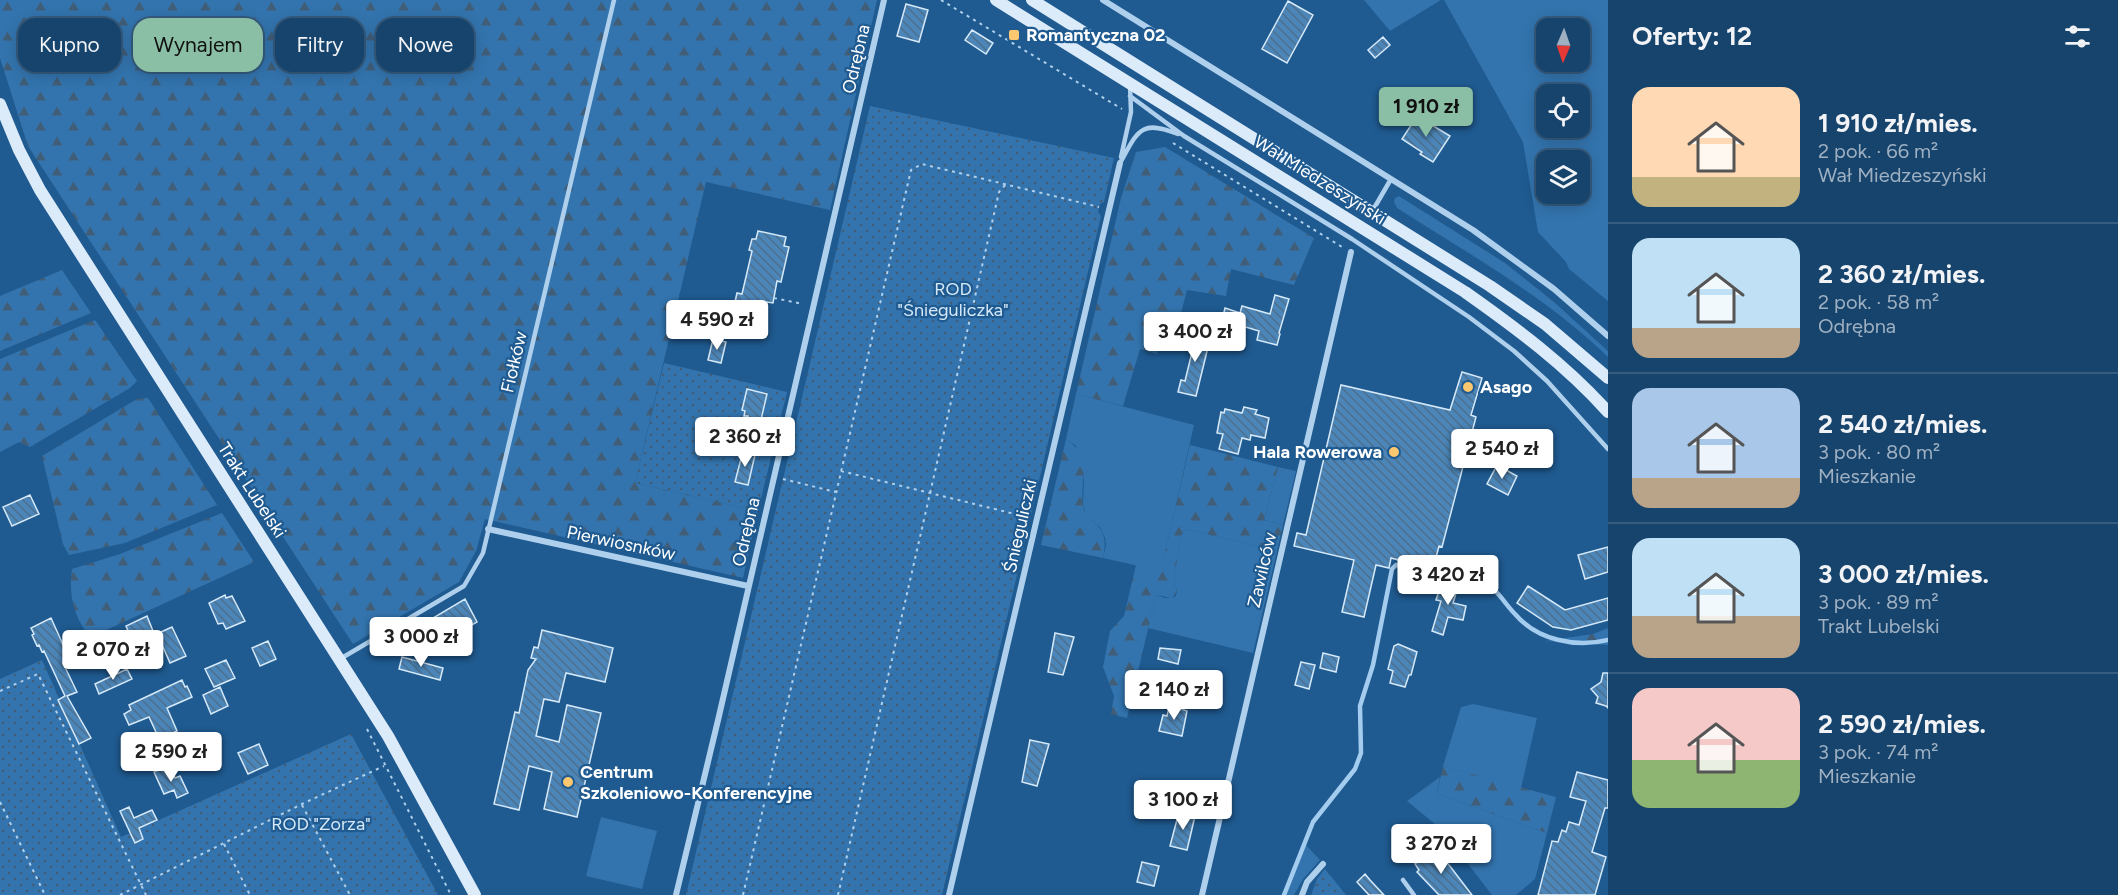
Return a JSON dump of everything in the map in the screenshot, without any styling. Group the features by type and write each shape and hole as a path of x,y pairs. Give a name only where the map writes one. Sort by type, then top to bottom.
{"main road":[{"name":"Wał Miedzeszyński","path":"996,0 1130,90 1465,292 1533,341 1572,375 1608,412"},
{"name":"Wał Miedzeszyński","path":"1032,0 1521,307 1569,343 1608,378"},
{"name":"Trakt Lubelski","path":"0,104 19,150 40,190 340,659 411,775 475,895"}],"street":[{"name":"Odrębna","path":"676,895 884,0"},
{"path":"1103,0 1391,178 1507,253 1608,336"},
{"name":"Śnieguliczki","path":"949,895 1120,163"},
{"name":"Zawilców","path":"1202,895 1351,252"},
{"name":"Pierwiosnków","path":"488,529 748,586"},
{"path":"1302,895 1307,882 1323,864"}],"lane":[{"name":"Fiołków","path":"340,659 464,586 483,553 614,0"},
{"path":"1120,163 1131,112 1130,90"},
{"path":"1130,90 1184,136 1352,239 1461,311 1514,351 1547,381 1608,449"},
{"path":"1120,163 1136,134 1150,127 1161,127 1184,136"},
{"path":"1372,212 1391,178"},
{"path":"1351,252 1352,239"},
{"path":"1403,880 1414,895"}],"path":[{"path":"941,0 1118,107 1131,112"},
{"path":"1172,142 1351,252"},
{"path":"743,895 911,170 922,164 1099,207"},
{"path":"838,895 999,192 1006,184"},
{"path":"774,298 808,305"},
{"path":"841,471 1030,518"},
{"path":"783,479 836,492"},
{"path":"0,691 38,674 146,895"},
{"path":"363,720 384,766 451,895"},
{"path":"120,895 302,804 384,766"},
{"path":"0,802 45,895"},
{"path":"302,804 350,895"},
{"path":"224,844 250,895"}],"green space":[{"path":"0,0 877,0 830,210 706,182 635,483 758,511 743,578 485,519 476,551 459,582 353,644 28,146 0,58"},
{"path":"1364,0 1441,0 1390,31"},
{"path":"1444,0 1608,0 1608,301 1569,269 1566,262 1538,232 1523,142"},
{"name":"ROD \"Śnieguliczka\"","path":"870,106 1114,158 1104,202 1100,204 1098,212 1101,216 942,895 686,895"},
{"path":"1165,147 1314,238 1294,285 1231,269 1226,296 1187,290 1177,328 1162,323 1157,354 1140,349 1123,406 1076,394 1121,198 1136,152"},
{"path":"1399,196 1505,263 1554,302 1608,351 1608,357 1584,335 1533,296 1397,208 1394,202"},
{"path":"62,270 91,313 0,351 0,296"},
{"path":"95,320 137,381 130,388 30,447 19,442 0,452 0,359"},
{"path":"664,363 787,392 758,511 635,483"},
{"path":"1076,394 1194,425 1161,571 1103,558 1105,538 1100,527 1086,515 1083,505 1084,479 1076,446 1066,439"},
{"path":"148,398 217,505 125,543 69,555 63,544 42,456 137,399"},
{"path":"1066,439 1075,447 1083,463 1084,510 1103,534 1105,543 1103,558 1041,545"},
{"path":"1190,445 1278,467 1264,520 1283,525 1277,551 1186,529 1181,535 1174,577 1177,592 1172,598 1156,595 1127,718 1111,714 1114,696 1103,667 1110,631 1124,616 1136,565 1161,570"},
{"path":"1278,467 1296,471 1283,525 1264,520"},
{"path":"222,513 254,562 91,637 76,614 71,587 72,569 120,554"},
{"path":"1186,529 1277,551 1253,653 1148,628 1156,595 1165,598 1175,597 1177,592 1174,577 1181,535"},
{"path":"1608,628 1608,645 1545,641 1593,634"},
{"name":"ROD \"Zorza\"","path":"42,660 121,837 351,734 438,895 0,895 0,679"},
{"path":"1473,704 1537,718 1521,788 1443,766 1461,707"},
{"path":"1443,766 1556,797 1547,833 1437,794"},
{"path":"1440,777 1437,794 1547,833 1535,879 1516,895 1492,895 1441,829 1407,801"},
{"path":"601,817 657,831 642,889 586,876"},
{"path":"1305,844 1320,860 1303,879 1294,895 1285,895"},
{"path":"1325,869 1346,895 1311,895 1317,879"}],"building":[{"path":"1288,1 1313,15 1287,63 1262,49"},
{"path":"906,4 928,10 919,42 897,36"},
{"path":"972,30 993,43 986,54 965,40"},
{"path":"1383,37 1390,45 1375,58 1368,50"},
{"path":"1417,116 1450,136 1433,162 1402,139"},
{"path":"758,231 786,237 784,246 789,247 781,282 777,281 773,303 767,302 764,316 758,315 754,334 729,328 737,293 742,294 752,251 749,250 752,239 756,239"},
{"path":"1275,295 1289,299 1277,345 1257,340 1259,331 1222,320 1225,308 1240,313 1242,306 1270,314"},
{"path":"1192,331 1211,335 1196,396 1178,392 1181,380 1185,381 1193,348 1188,347"},
{"path":"713,339 726,342 721,363 708,360"},
{"path":"1462,372 1482,378 1471,415 1476,417 1442,547 1439,546 1433,569 1391,558 1389,568 1376,565 1364,617 1342,612 1354,560 1294,546 1297,533 1306,535 1341,385 1450,410"},
{"path":"747,389 767,394 757,437 745,435 748,416 744,416 745,411 742,410"},
{"path":"1244,407 1257,410 1255,414 1269,418 1265,438 1251,435 1250,440 1242,438 1238,454 1219,449 1223,434 1217,433 1221,412 1224,413 1225,409 1242,413"},
{"path":"743,451 755,455 748,485 735,482"},
{"path":"1497,465 1517,476 1508,495 1487,484"},
{"path":"30,495 39,514 12,526 3,507"},
{"path":"1608,547 1608,572 1585,579 1578,555"},
{"path":"1443,579 1459,584 1453,603 1466,606 1463,620 1448,617 1443,635 1432,631 1441,601 1436,600"},
{"path":"1528,586 1565,610 1608,598 1608,620 1571,630 1553,627 1517,603"},
{"path":"225,595 226,598 232,596 245,621 226,629 223,623 218,624 209,603"},
{"path":"465,599 477,622 439,644 393,637 411,627 439,631 433,618"},
{"path":"147,616 153,631 132,640 126,626"},
{"path":"51,618 70,660 63,663 77,692 67,696 91,738 79,744 58,700 65,696 44,651 42,652 39,645 37,646 32,635 34,634 31,628"},
{"path":"172,627 186,656 170,663 163,647 156,651 150,637"},
{"path":"542,630 613,648 605,682 566,673 559,702 544,699 536,736 559,742 567,705 601,713 577,817 544,809 552,772 529,766 519,810 494,804 515,712 519,713 528,670 536,659 531,658 534,647 538,648"},
{"path":"1055,633 1074,637 1063,675 1048,672"},
{"path":"268,641 276,659 260,666 252,648"},
{"path":"1398,644 1417,652 1405,687 1390,683 1393,671 1388,669 1394,646"},
{"path":"1160,648 1181,650 1178,664 1158,659"},
{"path":"1323,653 1339,657 1336,672 1320,668"},
{"path":"402,657 443,668 440,680 399,669"},
{"path":"226,660 235,678 214,687 205,669"},
{"path":"1301,662 1315,665 1309,689 1295,685"},
{"path":"127,669 132,679 99,694 95,684"},
{"path":"1603,673 1608,673 1608,708 1596,703 1598,697 1591,689 1601,682"},
{"path":"182,680 192,697 167,708 177,731 169,735 171,741 162,745 149,717 129,725 124,714 131,710 129,705"},
{"path":"220,687 228,706 211,714 203,695"},
{"path":"1173,706 1187,711 1182,736 1159,731 1163,715 1167,716 1169,707"},
{"path":"1030,740 1049,744 1037,786 1022,782"},
{"path":"259,744 268,765 248,774 238,753"},
{"path":"165,767 168,775 173,773 175,778 180,776 188,793 177,798 174,790 164,794 154,772"},
{"path":"1577,772 1608,780 1608,808 1605,808 1592,852 1606,857 1595,895 1538,895 1552,841 1558,842 1562,830 1566,832 1569,822 1579,825 1586,801 1570,797"},
{"path":"129,807 134,818 152,810 157,820 139,828 143,839 135,843 120,811"},
{"path":"1179,812 1195,816 1187,850 1170,846"},
{"path":"1436,848 1472,895 1439,895 1417,872 1419,870 1415,864"},
{"path":"1142,862 1159,866 1154,886 1137,882"},
{"path":"1365,874 1384,895 1369,895 1357,882"}],"waterway":[{"path":"1284,895 1313,822 1355,769 1361,753 1360,706 1373,665 1392,569 1396,565 1482,582 1496,592 1524,623 1546,636 1583,643 1608,640"}],"place":[{"name":"Romantyczna 02","path":"1014,35"},
{"name":"Asago","path":"1468,387"},
{"name":"Hala Rowerowa","path":"1394,452"},
{"name":"Centrum Szkoleniowo-Konferencyjne","path":"568,782"}]}
